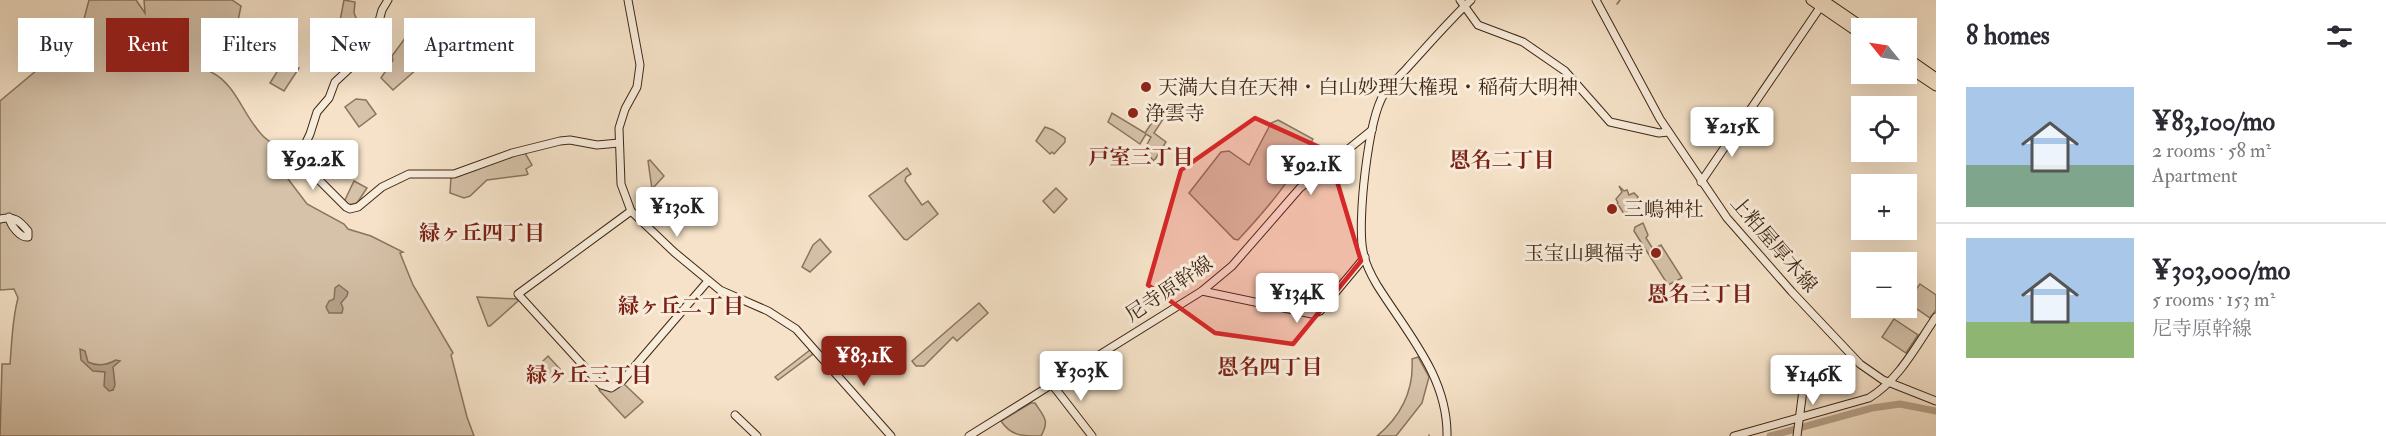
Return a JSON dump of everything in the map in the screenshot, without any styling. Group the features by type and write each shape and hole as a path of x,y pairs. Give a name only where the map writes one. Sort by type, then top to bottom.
{"highway":[{"path":"1811,0 1823,2 1851,20"},
{"path":"1823,2 1851,26"},
{"path":"1917,65 1936,78"},
{"path":"1917,73 1936,86"}],"street":[{"path":"388,0 382,10 382,18 376,32 366,48 335,82 329,98 317,112 299,157 301,162 346,207 350,209 358,207 382,187 409,174 454,174 512,153 560,141 570,140 597,145 619,143"},
{"path":"628,0 640,65 637,87 621,120 619,143 621,184 631,212 720,290 768,311 791,325 891,436"},
{"path":"1447,436 1444,406 1435,376 1377,284 1365,257 1362,224 1372,130 1384,94 1462,3 1471,0"},
{"name":"上粕屋厚木線","path":"1596,0 1668,132 1733,226 1860,364 1889,383 1936,401"},
{"path":"1701,182 1823,2"},
{"path":"1462,3 1480,26 1523,42 1560,67 1610,122 1659,133 1668,132"},
{"name":"尼寺原幹線","path":"969,436 1202,291 1232,266 1300,188 1372,130"},
{"path":"631,212 518,294 601,385 611,388 623,380 708,281"},
{"path":"0,219 9,217"},
{"path":"1202,291 1312,314 1320,311 1365,257"},
{"path":"1734,436 1798,421 1864,400 1880,391 1889,383 1936,317"},
{"path":"1052,383 1092,436"},
{"path":"1797,434 1803,390"},
{"path":"735,415 757,436"}],"highlighted area":[{"path":"1255,118 1328,151 1361,261 1293,344 1215,333 1148,285 1181,170"}],"shaded area":[{"path":"89,0 136,0 145,13 144,0 232,0 241,6 239,18 201,18 201,72 211,72 227,84 255,127 265,138 296,152 285,175 307,204 344,224 348,229 371,236 403,252 400,253 413,285 453,353 451,355 474,436 0,436 2,364 10,364 13,322 18,298 14,289 0,290 0,101 35,72 94,72 94,18 84,18"},
{"path":"344,0 355,2 356,18 341,18"},
{"path":"404,40 404,72 414,72 393,90 381,78 385,72 392,72 392,56"},
{"path":"277,72 296,72 284,91 270,83"},
{"path":"356,99 366,100 376,114 359,127 345,107"},
{"path":"1159,112 1165,116 1154,133 1166,142 1154,161 1144,150 1151,137 1146,134 1140,144 1108,122 1112,113 1145,133"},
{"path":"1278,120 1313,139 1279,192 1238,240 1234,239 1189,193 1221,152 1229,151 1249,165 1271,123"},
{"path":"1045,127 1065,138 1065,142 1054,154 1052,152 1050,154 1036,141"},
{"path":"525,153 532,165 526,169 528,174 487,180 470,196 464,198 450,193 451,176 482,164"},
{"path":"650,160 664,176 652,189 648,161"},
{"path":"907,168 911,174 906,177 905,181 922,205 928,201 938,214 907,240 869,196"},
{"path":"354,181 367,188 357,203 347,205 344,202"},
{"path":"1619,186 1624,191 1627,190 1629,195 1634,193 1638,197 1637,204 1624,214 1616,205 1618,203 1616,199 1622,192"},
{"path":"1056,188 1067,199 1054,213 1043,201"},
{"path":"1643,223 1648,235 1646,238 1653,249 1661,245 1682,278 1668,285 1634,231 1635,227"},
{"path":"820,239 831,252 810,272 802,267 813,245"},
{"path":"1920,284 1936,295 1936,310 1930,318 1917,309 1917,288"},
{"path":"339,285 348,292 341,303 342,313 329,313 326,307 329,301 334,299 335,288"},
{"path":"477,297 517,299 518,301 488,326"},
{"path":"979,303 988,313 957,341 953,337 924,366 916,366 912,361"},
{"path":"1894,319 1918,335 1906,353 1882,337"},
{"path":"80,349 85,351 88,362 92,364 102,365 116,360 120,361 113,367 115,385 113,390 109,391 104,386 105,372 93,371 81,360"},
{"path":"810,350 813,354 778,380 775,377"},
{"path":"548,356 560,369 549,380 537,367"},
{"path":"1418,357 1429,377 1422,403 1396,436 1377,436 1393,420 1404,402 1411,381 1412,359"},
{"path":"624,384 643,402 625,418 599,390 601,388 615,390"},
{"path":"1031,403 1035,403 1045,419 1041,436 1017,434 1009,430 1001,421"}],"waterway":[{"path":"1617,4 1620,0"},
{"path":"1515,35 1522,38"},
{"path":"1534,45 1542,51"},
{"path":"1545,53 1566,68"},
{"path":"1770,436 1872,408 1900,404 1936,411"}],"place":[{"name":"天満大自在天神・白山妙理大権現・稲荷大明神","path":"1146,87"},
{"name":"浄雲寺","path":"1133,113"},
{"name":"三嶋神社","path":"1612,209"},
{"name":"玉宝山興福寺","path":"1656,253"}],"district":[{"name":"戸室三丁目","path":"1141,157"},
{"name":"恩名二丁目","path":"1502,160"},
{"name":"緑ヶ丘四丁目","path":"482,233"},
{"name":"恩名三丁目","path":"1700,294"},
{"name":"緑ヶ丘二丁目","path":"681,306"},
{"name":"恩名四丁目","path":"1270,367"},
{"name":"緑ヶ丘三丁目","path":"589,375"}]}
